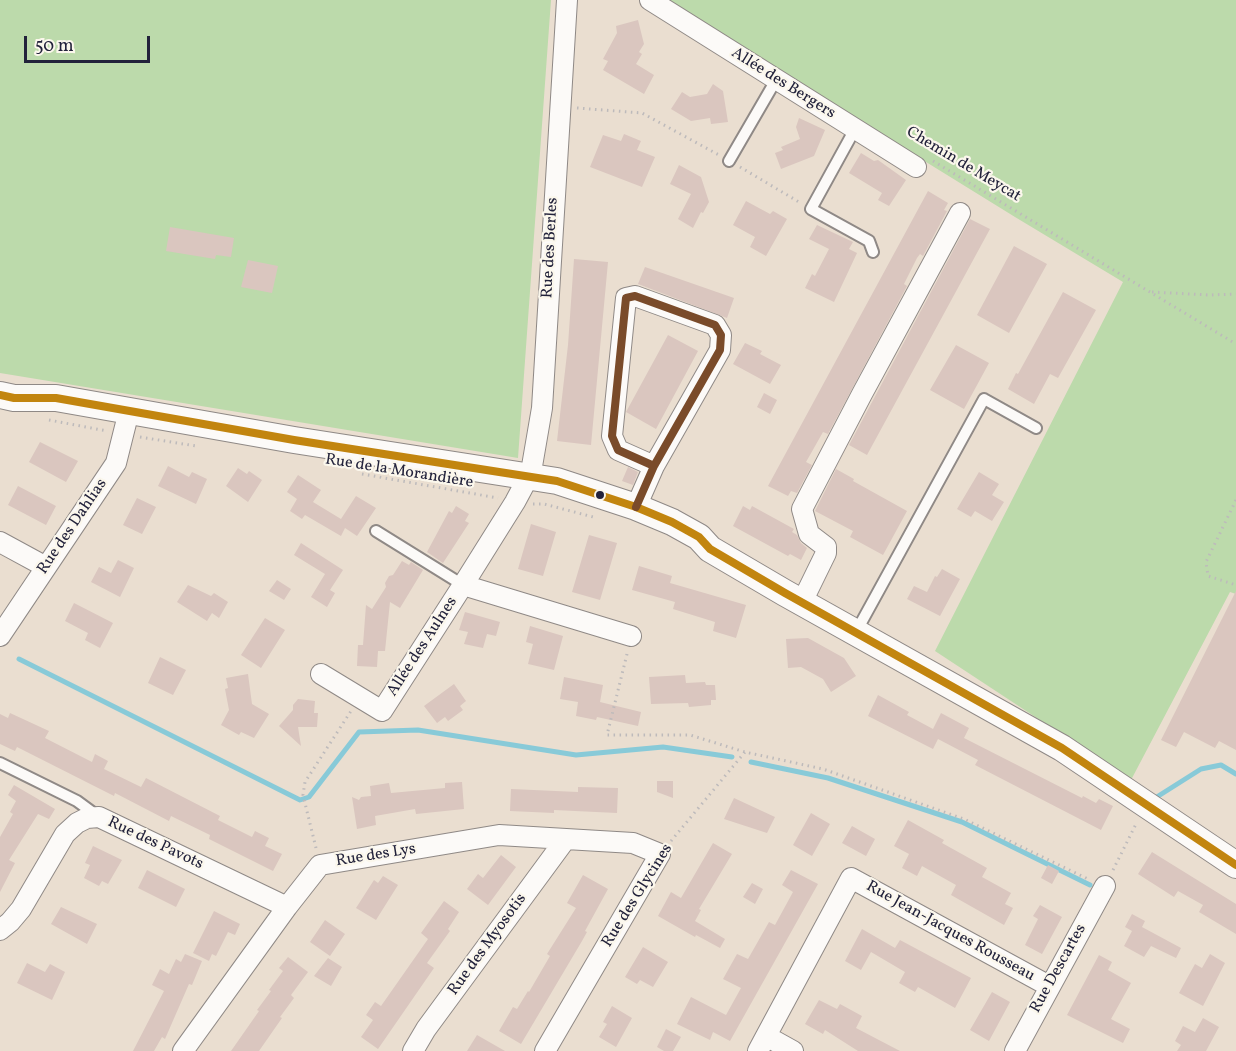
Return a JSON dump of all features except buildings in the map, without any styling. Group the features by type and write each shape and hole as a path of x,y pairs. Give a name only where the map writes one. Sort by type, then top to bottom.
{"street":[{"name":"Rue des Berles","path":"524,491 534,462 542,408 567,0"},
{"name":"Allée des Bergers","path":"650,0 855,129 923,163"},
{"path":"802,602 826,553 826,547 809,534 802,509 960,213"},
{"path":"636,507 654,466 720,350 720,335 715,325 635,296 626,298 612,436 618,450 654,466"},
{"name":"Rue de la Morandière","path":"7,397 56,398 128,418 524,491 575,504 695,546 710,549"},
{"name":"Rue des Dahlias","path":"0,636 116,463 128,418"},
{"name":"Rue de la Morandière","path":"524,491 581,488 636,507 681,527 699,537 710,549 1062,748 1236,865"},
{"name":"Allée des Aulnes","path":"321,674 382,711 524,491"},
{"path":"0,543 46,567"},
{"name":"Allée des Aulnes","path":"463,585 631,636"},
{"name":"Rue des Pavots","path":"0,930 21,909 65,834 76,823 87,818 99,817 287,907"},
{"name":"Rue des Lys","path":"183,1051 320,865 499,835 633,843 660,854"},
{"name":"Rue des Myosotis","path":"413,1051 426,1029 565,840"},
{"name":"Rue des Glycines","path":"545,1051 660,854"},
{"name":"Rue Jean-Jacques Rousseau","path":"762,1044 851,878 1049,986"},
{"name":"Rue Descartes","path":"1015,1051 1105,886"},
{"path":"762,1044 793,1051"}],"lane":[{"path":"729,161 776,80"},
{"path":"855,129 811,209 868,241 873,252"},
{"path":"856,632 984,399 1036,428"},
{"path":"376,531 463,585"},
{"path":"0,762 77,801 99,817"}],"path":[{"path":"560,107 642,113 811,209"},
{"name":"Chemin de Meycat","path":"923,163 1150,292 1236,344"},
{"path":"1150,292 1236,294"},
{"path":"524,491 544,504 588,516"},
{"path":"1236,500 1206,562 1208,576 1236,585"},
{"path":"631,636 607,735 690,735 745,752 823,769 964,819 1105,886 1146,805"},
{"path":"320,865 303,795 305,782 360,697"},
{"name":"Rue des Glycines","path":"660,854 745,752"}],"green space":[{"path":"0,0 551,0 518,458 0,373"},
{"path":"664,0 1236,0 1236,594 1230,592 1131,780 935,651 1123,282"}],"waterway":[{"path":"19,659 300,800 309,797 359,732 418,730 576,755 663,747 732,757"},
{"path":"751,762 828,778 962,822 1090,885"},
{"path":"1152,800 1201,769 1221,765 1236,774"}],"transit line":[{"path":"636,507 654,466 720,350 721,335 715,325 635,296 626,298 612,436 618,450 654,466"},
{"path":"0,395 14,398 56,398 294,440 557,481 636,507 672,522 699,537 710,549 785,593 1062,748 1236,865"}]}
